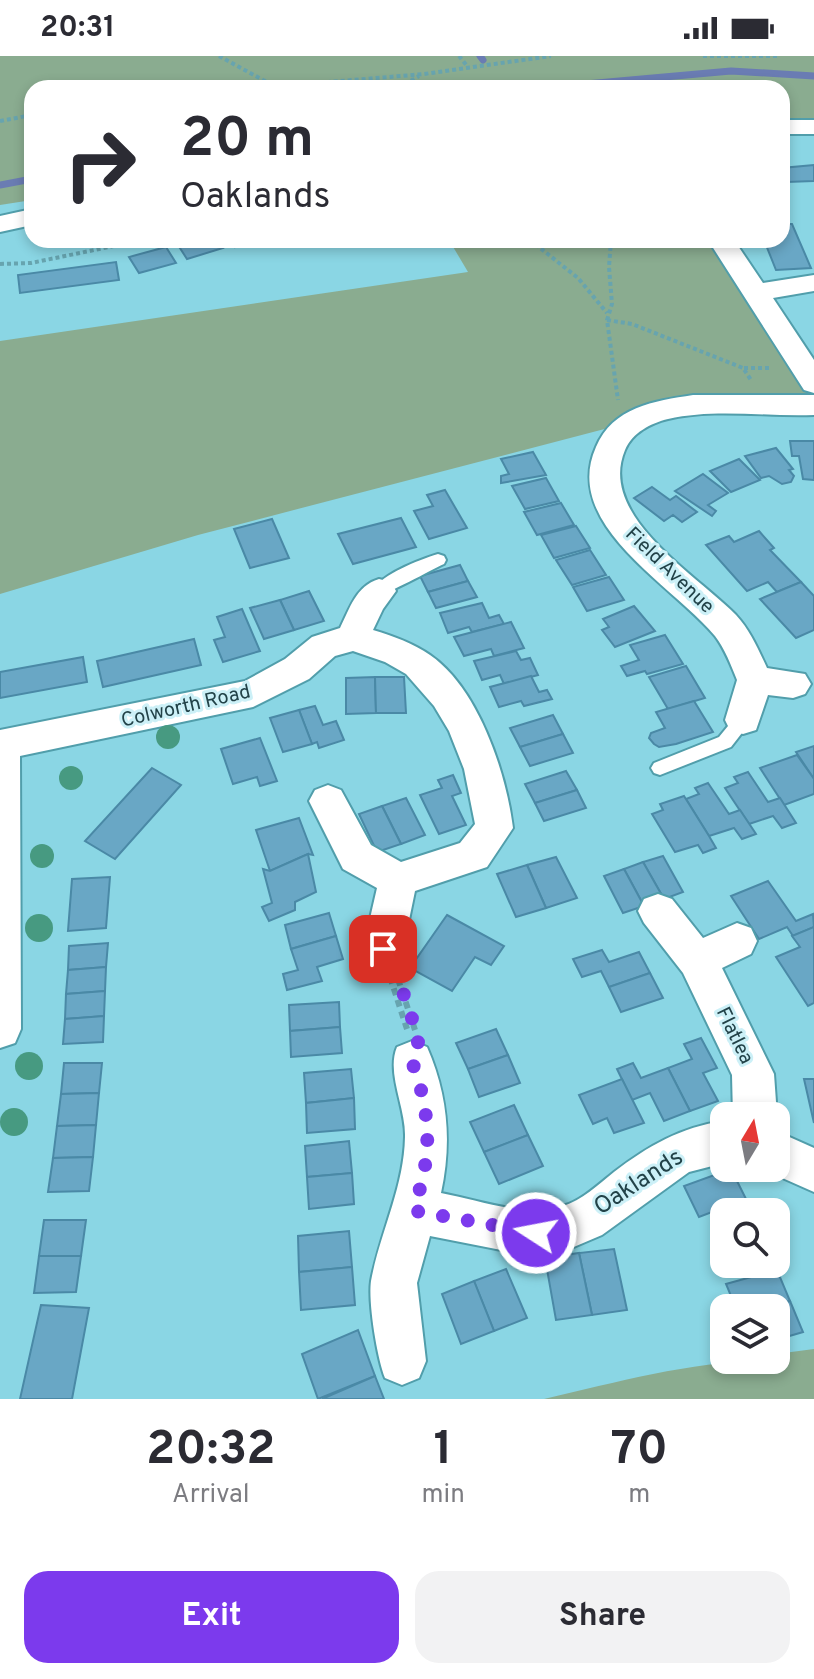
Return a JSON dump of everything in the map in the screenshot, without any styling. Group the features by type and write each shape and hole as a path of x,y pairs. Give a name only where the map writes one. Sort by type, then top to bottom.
{"street":[{"path":"790,127 814,127"},
{"path":"0,224 24,219"},
{"path":"726,248 814,383"},
{"path":"755,293 814,283"},
{"path":"626,424 663,409 700,404 759,408 814,405"},
{"name":"Field Avenue","path":"626,424 608,445 603,472 614,516 726,626 755,680"},
{"path":"328,801 357,857 398,880 473,855 494,828 493,807 485,776 461,724 434,678 384,645 353,638 369,602 379,591"},
{"name":"Colworth Road","path":"1,745 253,693 297,669 324,646 353,638"},
{"path":"743,720 755,680 801,686"},
{"path":"0,1029 1,745"},
{"path":"383,949 398,880"},
{"name":"Flatlea","path":"658,911 697,960 753,1074 754,1102"},
{"path":"697,960 737,941"},
{"path":"402,1361 394,1283 428,1152 425,1103 411,1050"},
{"name":"Oaklands","path":"415,1211 536,1233 576,1224 617,1200 645,1175 680,1152 710,1145"},
{"path":"790,1159 814,1170"}],"lane":[{"path":"379,591 404,575 438,560"},
{"path":"660,768 725,742 743,720"}],"path":[{"path":"219,56 263,80"},
{"path":"459,56 468,68"},
{"path":"349,80 424,74 551,56"},
{"path":"703,56 778,56"},
{"path":"413,80 424,74"},
{"path":"0,121 24,116"},
{"path":"0,264 31,263 104,248"},
{"path":"540,248 578,278 608,317 743,368 757,392 759,408"},
{"path":"610,248 612,304 608,317 611,364 626,424"},
{"path":"383,949 394,966 419,1039 411,1050"},
{"path":"383,949 411,1050"}],"green space":[{"path":"0,56 814,56 814,120 791,122 790,80 24,80 24,201 0,205"},
{"path":"454,248 717,248 813,399 660,403 617,419 616,426 198,535 0,594 0,341 468,272"},
{"path":"814,1349 814,1399 544,1399 659,1373 710,1365 710,1374 790,1374 790,1352"}],"building":[{"path":"814,165 814,181 790,182 790,167"},
{"path":"792,224 811,268 776,270 767,248 790,248"},
{"path":"167,248 176,263 139,273 129,257"},
{"path":"180,248 223,248 187,259"},
{"path":"116,262 119,280 20,293 18,275"},
{"path":"790,441 814,441 814,480 803,479 799,456 792,456"},
{"path":"776,448 793,469 789,470 794,476 791,482 782,484 769,476 761,478 745,456"},
{"path":"533,452 546,475 501,483 501,476 509,474 501,459"},
{"path":"739,459 760,480 731,492 710,471"},
{"path":"703,474 728,493 708,505 716,511 712,516 675,491"},
{"path":"546,478 559,501 525,509 512,486"},
{"path":"652,487 670,500 676,496 697,512 682,522 673,515 664,521 634,498"},
{"path":"445,490 467,528 429,539 414,511 433,506 427,495"},
{"path":"561,503 574,525 537,535 524,512"},
{"path":"401,518 416,547 353,564 338,534"},
{"path":"272,519 289,558 250,568 234,529"},
{"path":"576,526 590,548 554,558 541,535"},
{"path":"759,531 774,548 770,550 801,582 777,592 768,582 747,591 706,545 729,536 734,542"},
{"path":"590,550 606,575 572,585 556,560"},
{"path":"460,565 468,581 428,592 420,576"},
{"path":"609,577 624,600 587,611 573,587"},
{"path":"468,581 477,597 436,608 428,592"},
{"path":"801,582 814,596 814,630 796,638 760,599"},
{"path":"309,591 324,621 294,630 280,600"},
{"path":"280,600 294,630 264,639 250,608"},
{"path":"482,603 489,618 499,615 504,624 472,632 469,627 448,633 440,613"},
{"path":"634,606 655,631 615,647 602,630 609,627 603,619"},
{"path":"242,609 260,651 223,662 214,640 225,637 217,617"},
{"path":"511,622 524,648 494,656 491,649 464,656 454,637"},
{"path":"665,635 683,664 627,676 621,666 639,660 630,645"},
{"path":"194,639 201,665 103,687 97,661"},
{"path":"516,651 521,660 530,658 538,675 504,684 500,675 482,680 474,661"},
{"path":"83,657 87,682 0,698 0,672"},
{"path":"686,666 705,698 668,709 649,677"},
{"path":"531,676 539,692 547,690 552,699 524,706 521,701 499,707 490,687"},
{"path":"375,677 376,713 346,714 346,678"},
{"path":"375,677 404,677 406,713 376,713"},
{"path":"694,701 713,732 676,744 659,747 654,744 649,738 651,733 665,728 656,712"},
{"path":"315,706 323,725 336,721 344,740 319,748 317,742 312,744 299,710"},
{"path":"299,710 312,744 283,752 270,718"},
{"path":"553,715 563,734 520,747 510,728"},
{"path":"563,734 573,753 530,766 520,747"},
{"path":"260,738 277,781 260,786 257,777 233,784 221,749"},
{"path":"814,746 814,779 796,752"},
{"path":"797,755 814,779 814,794 784,805 760,768"},
{"path":"152,768 181,785 115,859 85,841"},
{"path":"566,771 577,790 535,803 525,784"},
{"path":"748,772 768,802 780,798 796,823 782,828 773,816 749,824 725,788 738,783 734,777"},
{"path":"453,775 461,793 452,796 466,825 439,834 420,795 442,788 438,780"},
{"path":"708,783 729,814 740,810 756,834 742,839 734,828 709,836 686,799 699,794 695,788"},
{"path":"577,790 586,808 544,821 535,803"},
{"path":"684,796 716,848 703,853 698,845 675,852 652,814 663,810 660,804"},
{"path":"406,798 425,835 401,844 382,806"},
{"path":"382,806 401,844 377,852 359,814"},
{"path":"299,818 313,855 308,854 270,871 256,830"},
{"path":"308,854 316,892 295,902 295,910 269,921 262,907 272,903 263,869 270,871"},
{"path":"663,856 683,892 664,899 643,862"},
{"path":"556,857 577,898 546,908 527,865"},
{"path":"643,862 664,899 644,906 624,869"},
{"path":"527,865 546,908 516,917 497,874"},
{"path":"624,869 644,906 623,913 604,876"},
{"path":"110,877 106,928 68,931 72,879"},
{"path":"768,881 796,921 813,914 814,927 793,936 787,927 759,939 731,896"},
{"path":"329,913 336,936 291,949 285,925"},
{"path":"447,915 504,946 491,965 475,957 452,991 410,968"},
{"path":"814,927 814,1003 808,1006 776,957 800,947 792,936"},
{"path":"336,936 343,959 317,967 322,981 287,990 283,974 298,970 291,949"},
{"path":"108,943 106,967 68,970 69,946"},
{"path":"602,950 609,962 639,952 650,973 609,987 601,971 582,977 573,959"},
{"path":"106,967 105,991 66,994 68,970"},
{"path":"650,973 663,998 621,1012 609,987"},
{"path":"105,991 104,1016 65,1019 66,994"},
{"path":"339,1002 340,1027 290,1031 289,1005"},
{"path":"104,1016 103,1042 63,1044 65,1019"},
{"path":"340,1027 342,1053 291,1057 290,1031"},
{"path":"496,1029 508,1055 468,1069 456,1043"},
{"path":"701,1038 717,1068 703,1073 718,1101 690,1111 668,1068 692,1059 684,1044"},
{"path":"508,1055 520,1083 479,1097 468,1069"},
{"path":"64,1063 102,1063 99,1093 61,1094"},
{"path":"633,1063 641,1078 668,1068 690,1111 664,1121 650,1093 632,1100 617,1069"},
{"path":"351,1069 354,1098 306,1103 304,1073"},
{"path":"622,1079 644,1123 614,1133 607,1118 593,1124 579,1095"},
{"path":"804,1079 814,1079 814,1123"},
{"path":"99,1093 96,1125 57,1126 61,1094"},
{"path":"354,1098 355,1129 307,1133 306,1103"},
{"path":"514,1105 528,1135 484,1152 470,1122"},
{"path":"96,1125 93,1157 53,1158 57,1126"},
{"path":"528,1135 543,1166 499,1184 484,1152"},
{"path":"349,1141 352,1173 307,1177 305,1146"},
{"path":"93,1157 89,1191 48,1192 53,1158"},
{"path":"352,1173 354,1204 309,1209 307,1177"},
{"path":"710,1177 710,1182 738,1182 746,1198 710,1198 710,1213 699,1217 684,1186"},
{"path":"44,1220 86,1220 81,1256 39,1256"},
{"path":"349,1231 352,1267 299,1272 298,1236"},
{"path":"614,1249 627,1310 592,1315 579,1253"},
{"path":"579,1253 592,1315 556,1320 545,1258"},
{"path":"39,1256 81,1256 76,1292 34,1293"},
{"path":"352,1267 355,1305 301,1310 299,1272"},
{"path":"506,1269 527,1318 494,1331 474,1281"},
{"path":"748,1278 780,1278 787,1294 730,1294 726,1284"},
{"path":"474,1281 494,1331 461,1344 442,1294"},
{"path":"790,1301 803,1332 790,1336"},
{"path":"41,1305 89,1308 72,1399 20,1399"},
{"path":"358,1330 375,1376 318,1399 302,1354"},
{"path":"375,1376 384,1399 322,1399"}],"waterway":[{"path":"480,56 483,60"},
{"path":"630,80 731,71 814,76"},
{"path":"0,185 24,180"}],"route":[{"path":"383,949 394,966 419,1039 412,1061 425,1103 428,1152 415,1211 536,1233"}]}
